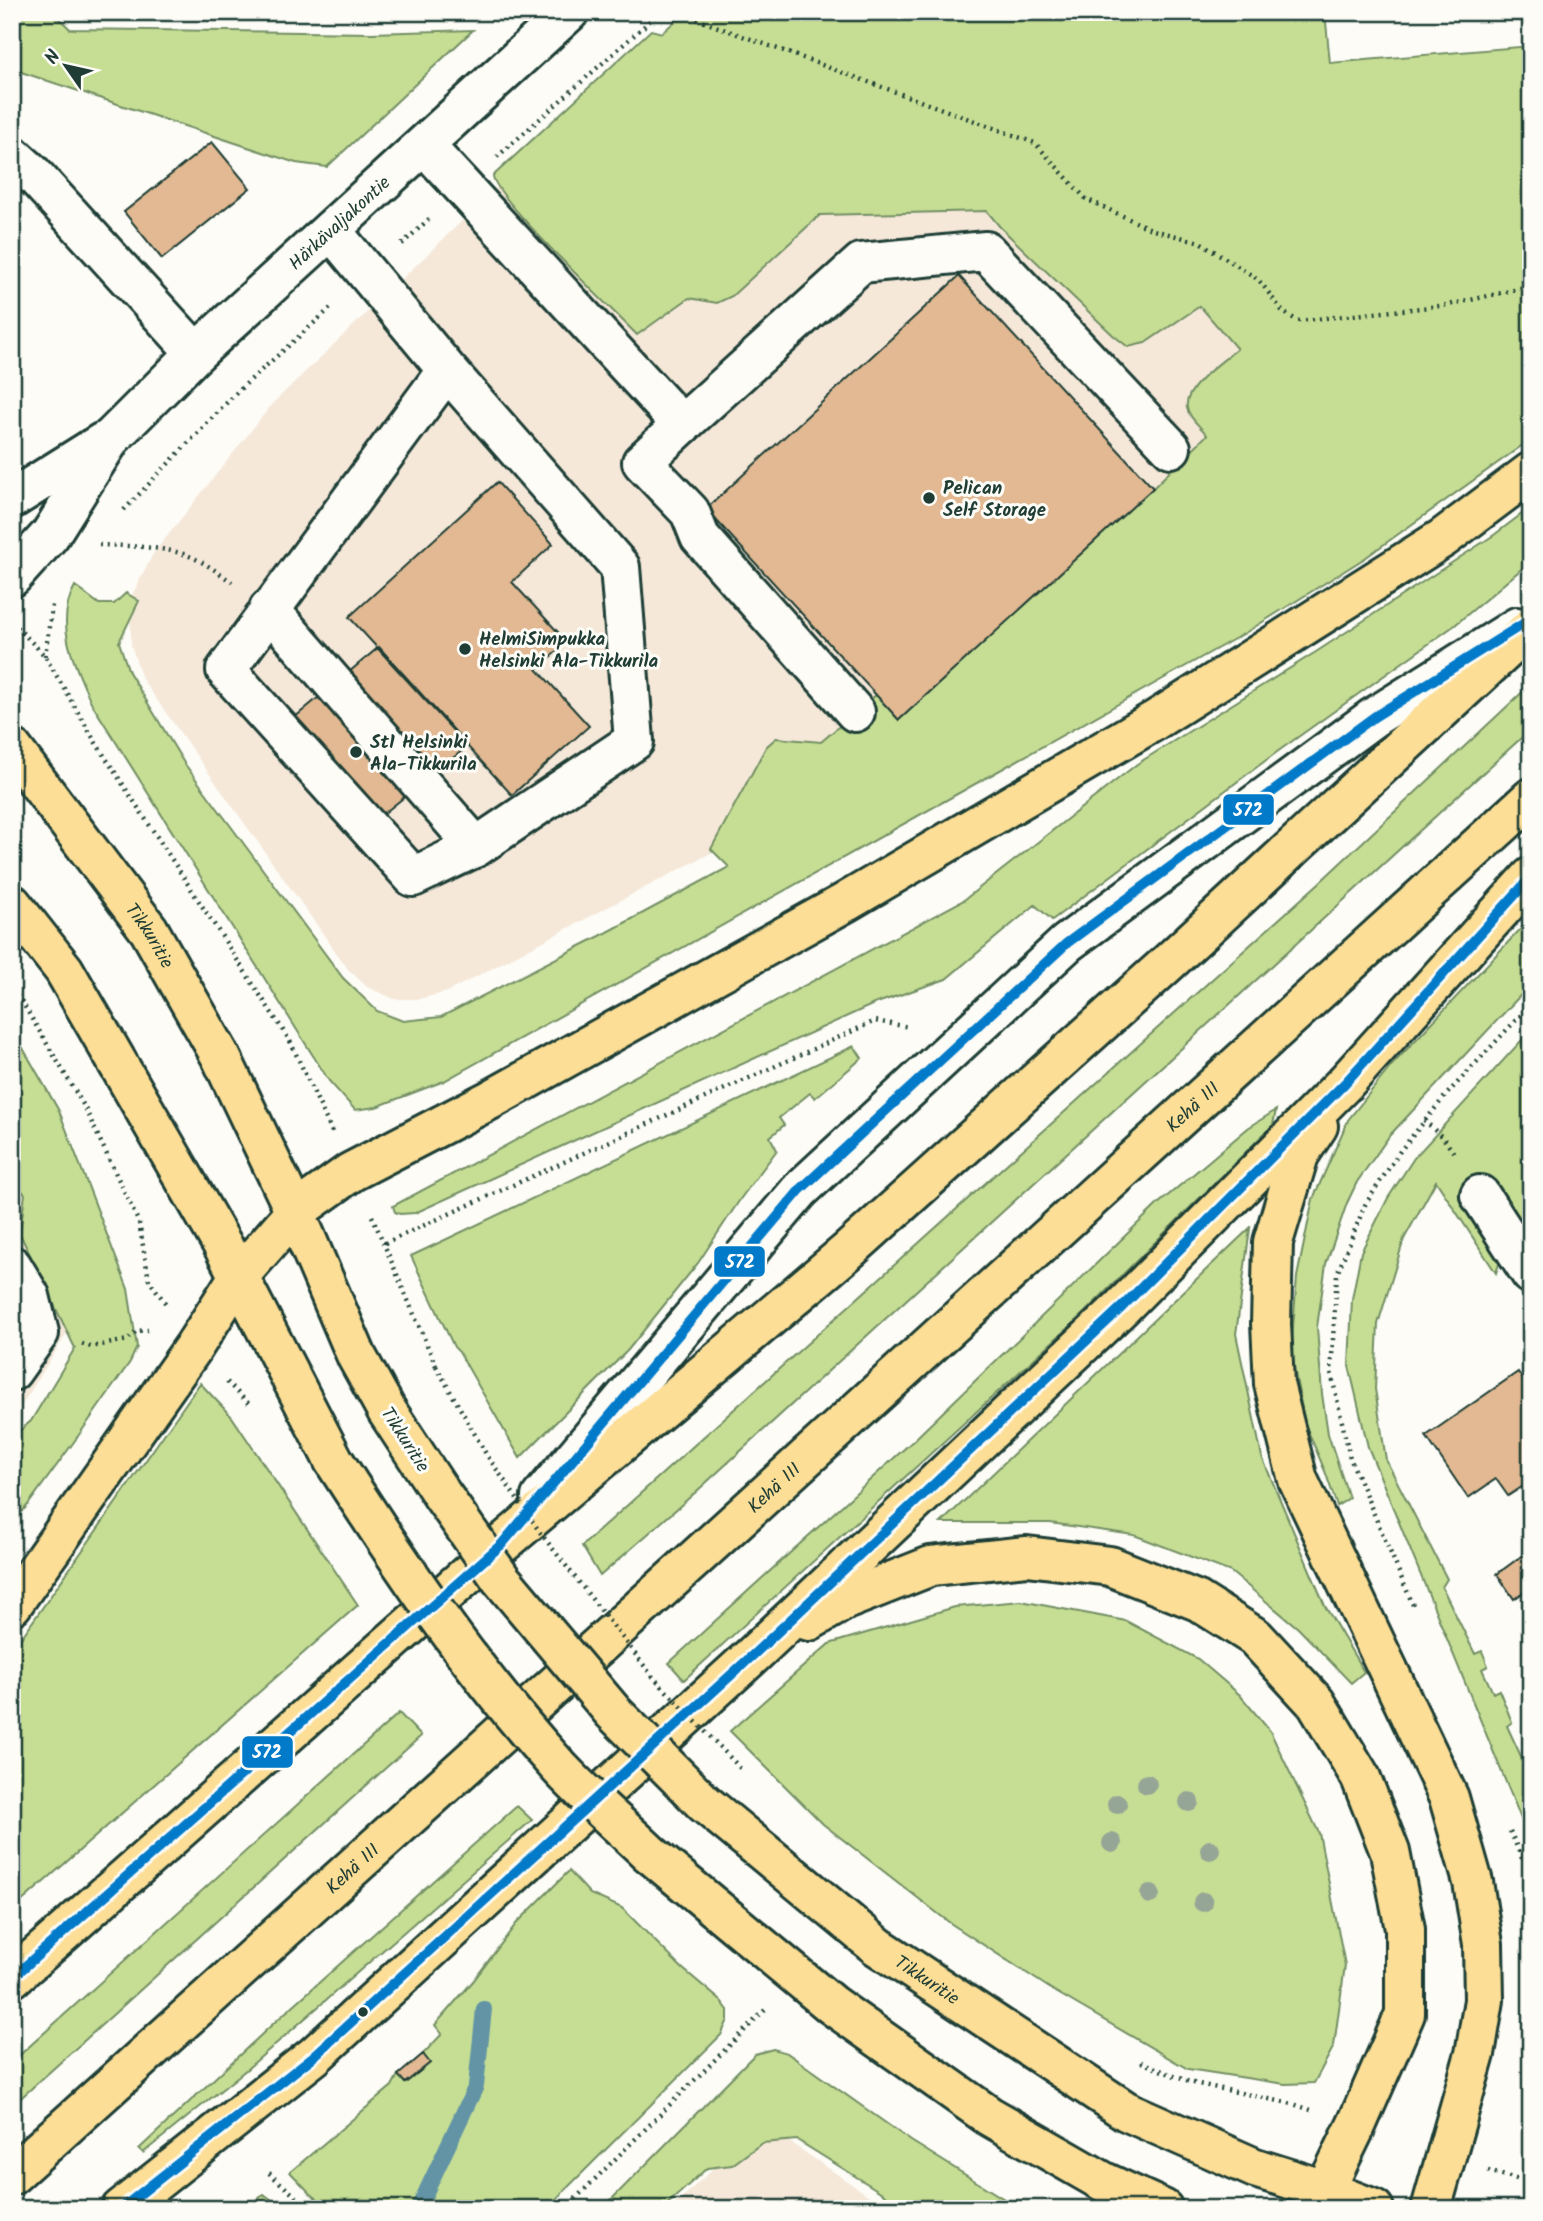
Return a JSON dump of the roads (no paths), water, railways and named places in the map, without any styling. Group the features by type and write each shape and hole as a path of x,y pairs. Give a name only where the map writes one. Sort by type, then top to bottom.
{"main road":[{"path":"12,1605 192,1348 239,1276 295,1212 351,1172 501,1094 846,902 1154,721 1443,538 1531,472"},
{"path":"12,1978 502,1544 847,1252 1159,971 1531,627"},
{"name":"Tikkuritie","path":"12,748 149,930 221,1057 295,1212 357,1357 387,1411 501,1579 613,1712 704,1803 877,1946 1126,2111 1324,2199 1374,2209"},
{"name":"Kehä III","path":"12,2175 709,1547 1531,798"},
{"path":"121,2209 314,2056 753,1655 1122,1307 1345,1083 1531,877"},
{"path":"12,904 64,970 239,1276 334,1461 444,1626 499,1698 559,1767 649,1853 832,2004 989,2116 1104,2182 1163,2209"},
{"path":"1345,1083 1299,1155 1273,1242 1271,1324 1274,1384 1298,1480 1449,1798 1473,1882 1483,1944 1484,2000 1475,2054 1431,2209"},
{"path":"753,1655 845,1600 931,1566 1027,1556 1110,1566 1198,1601 1255,1637 1316,1703 1361,1779 1390,1852 1405,1929 1405,2014 1324,2199"}],"street":[{"name":"Härkävaljakontie","path":"12,499 111,438 197,353 569,12"},
{"path":"425,146 682,425"},
{"path":"12,155 32,173 197,353"},
{"path":"331,230 447,370 620,567 634,741 476,847 413,877 226,670 447,370"},
{"path":"855,712 700,537 690,512 642,462 861,263 986,251 1171,448"},
{"name":"Härkävaljakontie","path":"12,577 50,535 111,438"},
{"path":"270,609 476,847"},
{"path":"502,1544 800,1190 1067,943 1374,717 1531,619"},
{"path":"1480,1195 1531,1274"},
{"path":"12,1266 30,1296 39,1334 12,1371"}],"waterway":[{"path":"418,2209 476,2086 484,2009"}],"place":[{"name":"Pelican Self Storage","path":"929,498"},
{"name":"HelmiSimpukka Helsinki Ala-Tikkurila","path":"465,649"},
{"name":"St1 Helsinki Ala-Tikkurila","path":"356,752"}]}
